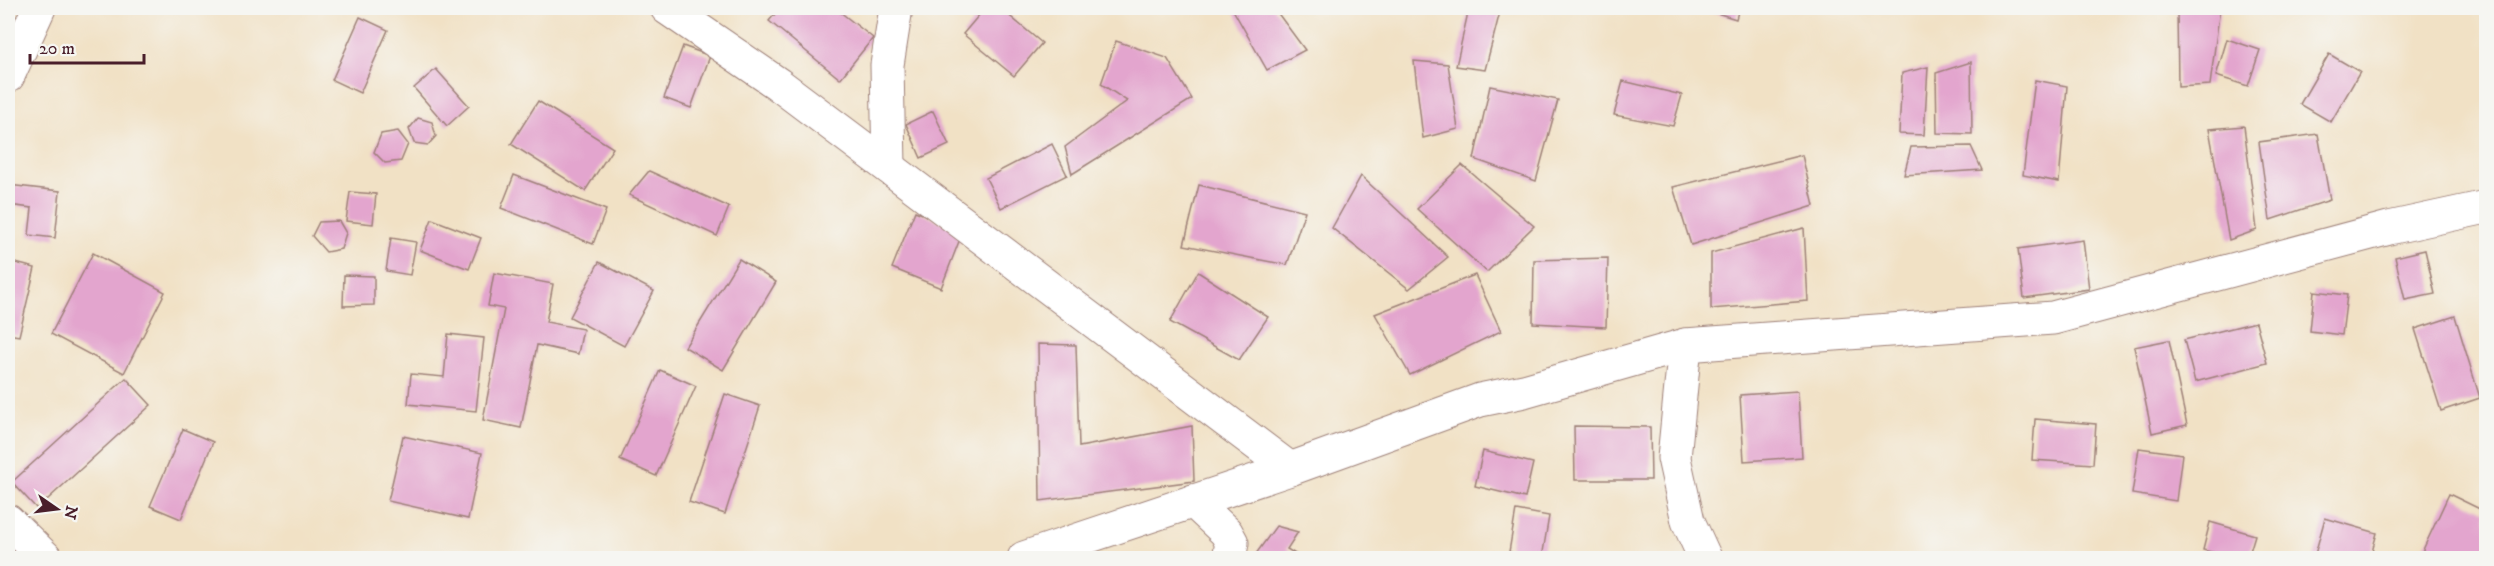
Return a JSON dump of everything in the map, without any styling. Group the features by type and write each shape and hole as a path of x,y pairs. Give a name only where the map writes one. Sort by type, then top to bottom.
{"street":[{"path":"8,76 39,8"},
{"path":"667,8 778,84 1290,469"},
{"path":"889,167 887,65 896,8"},
{"path":"1024,558 1290,469 1479,400 1524,391 1685,345 2052,318 2389,228 2487,207"},
{"path":"1685,345 1674,458 1688,521 1705,558"},
{"path":"1193,501 1226,532 1232,543 1229,558"},
{"path":"8,521 46,558"}],"building":[{"path":"780,8 835,8 873,38 840,79 769,21"},
{"path":"985,8 1000,8 1042,43 1014,76 963,34"},
{"path":"1232,8 1274,8 1305,50 1267,70"},
{"path":"1469,8 1501,8 1485,70 1456,66"},
{"path":"1701,8 1739,8 1736,19"},
{"path":"2177,8 2220,8 2210,85 2178,87"},
{"path":"360,17 388,30 360,93 332,80"},
{"path":"2227,39 2260,50 2248,86 2216,76"},
{"path":"1116,41 1167,58 1192,99 1072,174 1065,147 1127,101 1101,84"},
{"path":"683,46 710,56 691,108 664,98"},
{"path":"2329,54 2360,72 2331,122 2300,104"},
{"path":"1414,61 1448,64 1458,129 1423,138"},
{"path":"1971,62 1972,134 1937,133 1936,73"},
{"path":"1928,67 1924,135 1899,134 1902,73"},
{"path":"436,69 469,106 447,126 414,88"},
{"path":"2035,80 2067,86 2059,182 2023,175"},
{"path":"1623,81 1682,95 1673,126 1614,115"},
{"path":"1490,86 1558,100 1536,181 1474,159"},
{"path":"538,101 613,148 585,191 511,144"},
{"path":"933,111 949,145 921,158 906,124"},
{"path":"418,118 432,122 436,136 428,145 414,143 409,129"},
{"path":"2244,126 2257,230 2229,240 2209,129"},
{"path":"398,131 408,144 401,161 385,163 374,152 381,134"},
{"path":"2318,134 2330,200 2270,220 2259,142"},
{"path":"1052,144 1067,175 1001,208 986,178"},
{"path":"1971,146 1982,170 1904,175 1911,147"},
{"path":"1802,155 1814,206 1691,245 1673,187"},
{"path":"1462,165 1534,226 1487,272 1417,209"},
{"path":"649,171 729,207 717,236 629,195"},
{"path":"514,175 606,210 593,244 501,208"},
{"path":"1361,176 1448,257 1409,289 1332,228"},
{"path":"8,185 60,191 55,238 29,235 32,208 8,205"},
{"path":"1199,185 1305,211 1287,265 1184,245"},
{"path":"350,192 376,194 373,224 346,221"},
{"path":"915,211 963,231 941,288 892,268"},
{"path":"432,219 481,238 469,269 420,250"},
{"path":"339,221 346,233 341,249 326,252 312,236 319,222"},
{"path":"1804,228 1808,301 1711,309 1711,253"},
{"path":"391,238 416,242 410,275 386,271"},
{"path":"2083,240 2089,289 2024,298 2018,249"},
{"path":"2425,250 2435,294 2405,300 2395,257"},
{"path":"93,253 165,292 124,373 51,334"},
{"path":"1608,258 1606,327 1533,323 1534,260"},
{"path":"739,259 776,282 723,370 685,347"},
{"path":"8,261 35,268 19,336 8,334"},
{"path":"599,262 654,291 624,346 570,317"},
{"path":"1198,272 1268,317 1239,360 1170,322"},
{"path":"494,273 553,284 546,322 583,329 578,354 537,345 521,428 483,420 504,309 488,306"},
{"path":"344,275 374,276 374,305 343,306"},
{"path":"1475,275 1501,331 1410,375 1375,314"},
{"path":"2314,291 2347,295 2342,335 2310,331"},
{"path":"2455,316 2480,398 2441,411 2415,329"},
{"path":"2256,322 2267,363 2195,382 2184,340"},
{"path":"448,334 484,338 476,411 408,404 411,374 444,377"},
{"path":"2169,340 2187,425 2152,433 2134,347"},
{"path":"1038,344 1076,345 1079,447 1192,426 1194,481 1040,501"},
{"path":"660,370 696,386 656,476 620,460"},
{"path":"126,378 151,405 37,509 12,482"},
{"path":"1798,391 1802,457 1744,461 1740,395"},
{"path":"725,394 760,406 725,514 689,502"},
{"path":"2035,419 2096,424 2093,464 2032,460"},
{"path":"1574,426 1650,427 1651,480 1575,480"},
{"path":"183,429 213,442 181,519 150,506"},
{"path":"403,436 482,453 468,519 388,501"},
{"path":"2139,448 2182,454 2176,501 2132,494"},
{"path":"1483,451 1533,463 1525,498 1475,486"},
{"path":"2449,494 2486,512 2486,558 2431,558 2421,554"},
{"path":"1516,510 1549,516 1542,558 1509,552"},
{"path":"2325,518 2377,533 2370,558 2314,558"},
{"path":"2210,522 2255,535 2248,558 2235,558 2203,550"},
{"path":"1276,526 1298,532 1287,549 1302,558 1253,558"},
{"path":"10,546 21,558 8,558 8,547"}]}
